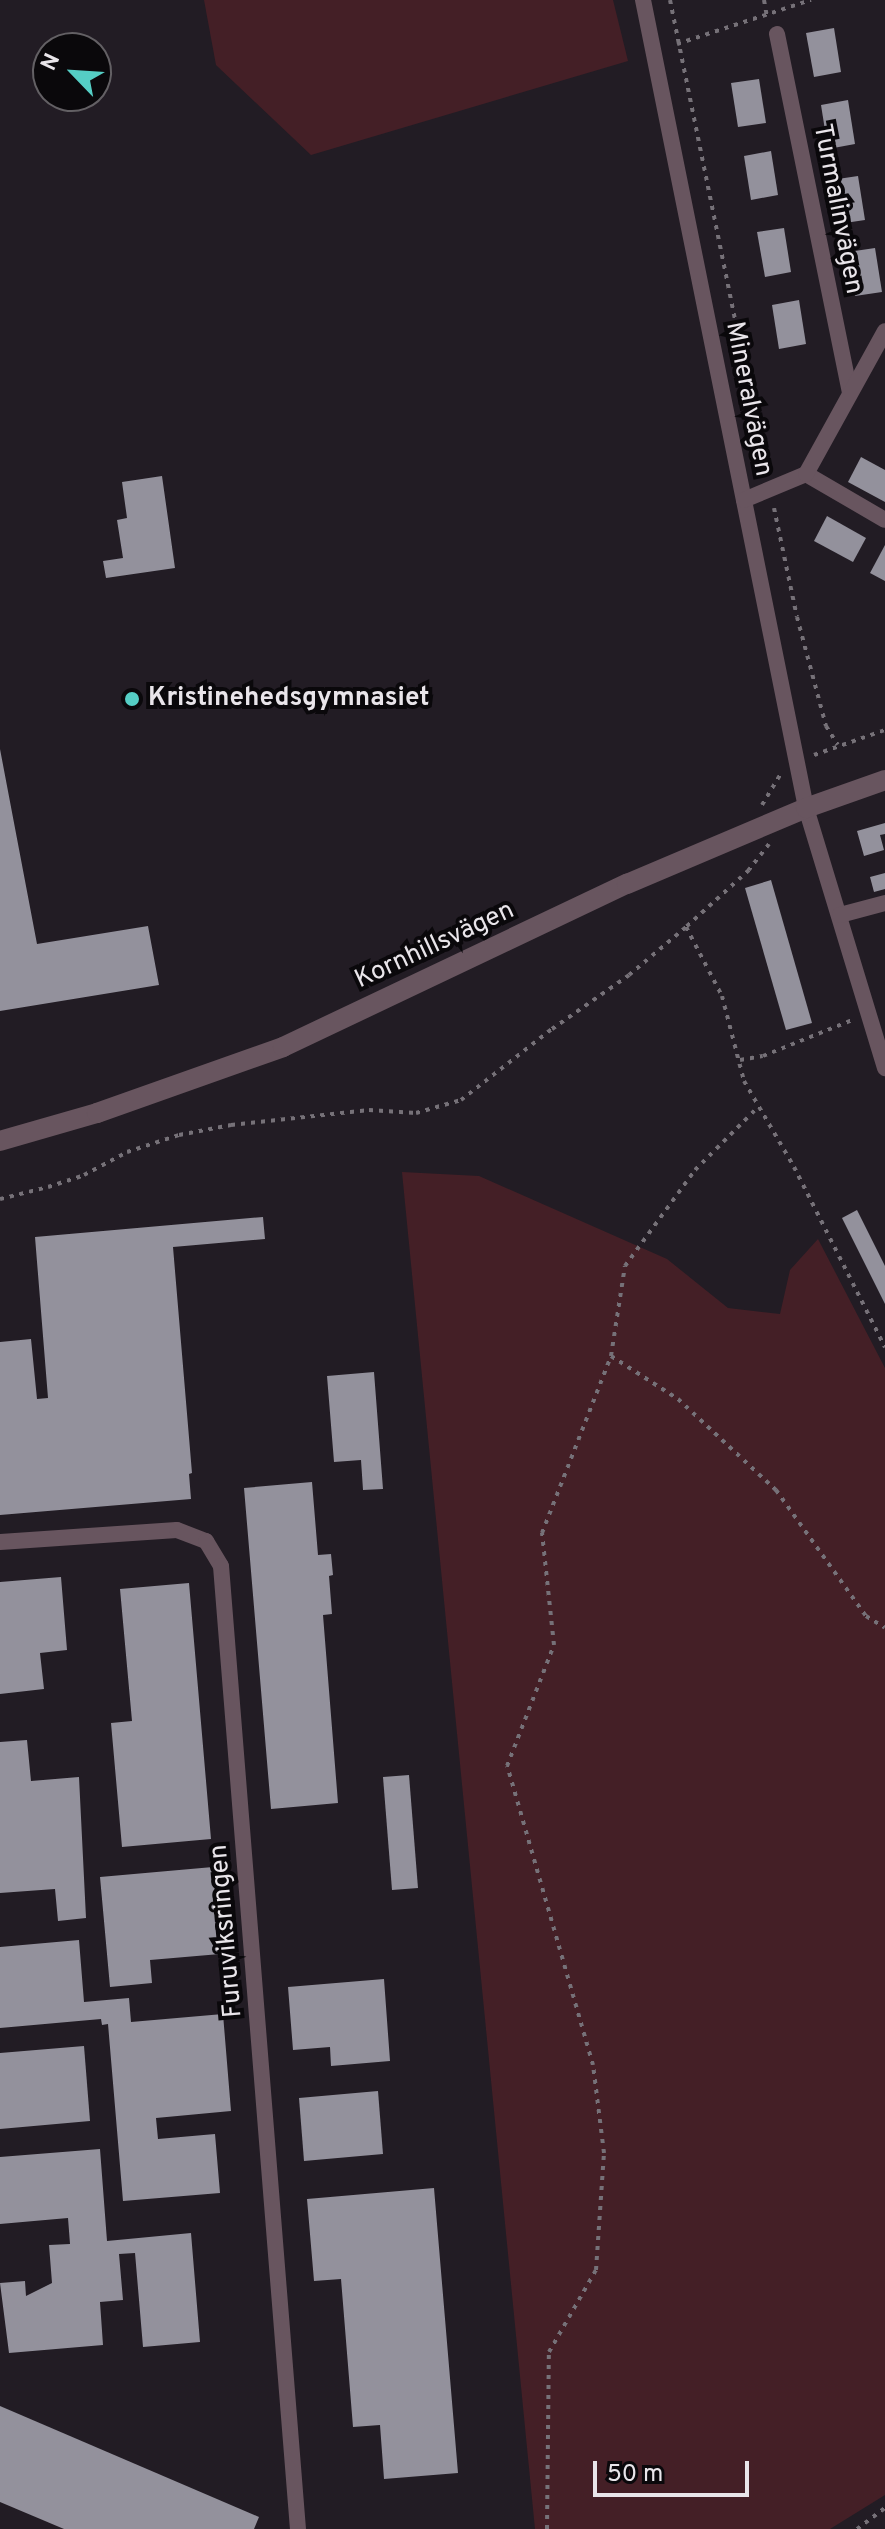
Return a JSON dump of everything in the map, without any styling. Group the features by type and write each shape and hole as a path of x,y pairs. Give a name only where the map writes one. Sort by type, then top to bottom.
{"street":[{"name":"Mineralvägen","path":"643,0 806,808 885,1068"},
{"name":"Turmalinvägen","path":"777,34 850,393"},
{"path":"744,500 806,474 885,331"},
{"path":"806,474 885,520"},
{"name":"Kornhillsvägen","path":"0,1141 97,1113 283,1047 627,884 806,808 885,780"},
{"path":"840,915 885,903"},
{"name":"Furuviksringen","path":"0,1542 177,1530 206,1541 221,1566 298,2529"}],"path":[{"path":"670,0 770,489 818,699 826,726 838,745"},
{"path":"677,44 811,0"},
{"path":"0,1199 60,1183 127,1152 179,1135 231,1125 369,1110 416,1113 461,1100 552,1029 629,975 763,855 770,842 761,807 784,769 838,745 885,730"},
{"path":"686,927 722,996 744,1081 794,1167 885,1347"},
{"path":"739,1060 763,1056 857,1018 871,1021"},
{"path":"547,2529 549,2352 596,2270 604,2153 593,2065 507,1766 554,1645 542,1533 611,1356 625,1266 695,1170 758,1107"},
{"path":"611,1356 678,1399 776,1490 866,1616 885,1628"},
{"path":"857,2529 885,2508"}],"shaded area":[{"path":"204,0 613,0 628,61 311,155 216,65"},
{"path":"402,1172 479,1176 667,1259 728,1308 780,1314 790,1270 818,1239 885,1368 885,2495 830,2529 535,2529"}],"building":[{"path":"834,28 841,72 814,77 806,33"},
{"path":"759,79 766,123 738,127 731,83"},
{"path":"848,100 855,144 828,149 821,105"},
{"path":"771,151 778,195 751,200 744,156"},
{"path":"858,176 865,220 838,224 831,180"},
{"path":"784,228 791,272 765,277 757,232"},
{"path":"875,248 882,292 855,296 848,252"},
{"path":"799,300 806,344 779,349 772,305"},
{"path":"861,457 885,470 885,502 848,482"},
{"path":"162,476 175,568 106,578 103,561 123,558 117,520 127,518 122,482"},
{"path":"827,516 866,538 853,562 814,541"},
{"path":"885,545 885,581 870,573"},
{"path":"0,749 37,944 148,926 159,985 0,1011"},
{"path":"885,823 885,834 880,835 884,850 864,856 857,831"},
{"path":"885,873 885,889 874,892 870,877"},
{"path":"771,880 812,1023 786,1030 745,888"},
{"path":"857,1210 885,1266 885,1304 842,1218"},
{"path":"263,1217 265,1239 173,1247 192,1473 189,1474 191,1499 0,1515 0,1342 31,1339 37,1399 48,1398 35,1237"},
{"path":"374,1372 383,1489 363,1490 361,1460 334,1462 327,1376"},
{"path":"312,1482 318,1555 331,1554 333,1575 329,1576 332,1614 323,1615 338,1803 271,1809 244,1488"},
{"path":"61,1577 67,1650 40,1653 44,1689 0,1694 0,1582"},
{"path":"189,1583 211,1839 122,1847 111,1723 132,1721 120,1589"},
{"path":"27,1740 31,1781 79,1777 86,1918 58,1921 55,1889 0,1893 0,1742"},
{"path":"409,1775 418,1888 392,1890 383,1777"},
{"path":"213,1867 220,1954 150,1960 152,1983 110,1987 100,1877"},
{"path":"79,1940 84,2002 129,1998 131,2022 223,2014 231,2111 156,2118 158,2139 215,2134 220,2193 123,2201 108,2024 102,2025 101,2019 0,2028 0,1947"},
{"path":"384,1979 390,2061 331,2066 330,2047 293,2050 288,1987"},
{"path":"84,2046 90,2121 0,2129 0,2053"},
{"path":"378,2091 383,2154 304,2161 299,2098"},
{"path":"100,2149 107,2241 191,2233 200,2342 143,2347 135,2253 119,2254 123,2300 100,2302 103,2345 9,2353 0,2283 25,2281 26,2296 52,2283 49,2245 70,2244 68,2218 0,2224 0,2157"},
{"path":"434,2188 458,2473 384,2479 380,2425 353,2427 341,2279 314,2281 307,2199"},
{"path":"0,2406 259,2517 254,2529 64,2529 0,2502"}],"place":[{"name":"Kristinehedsgymnasiet","path":"132,699"}]}
